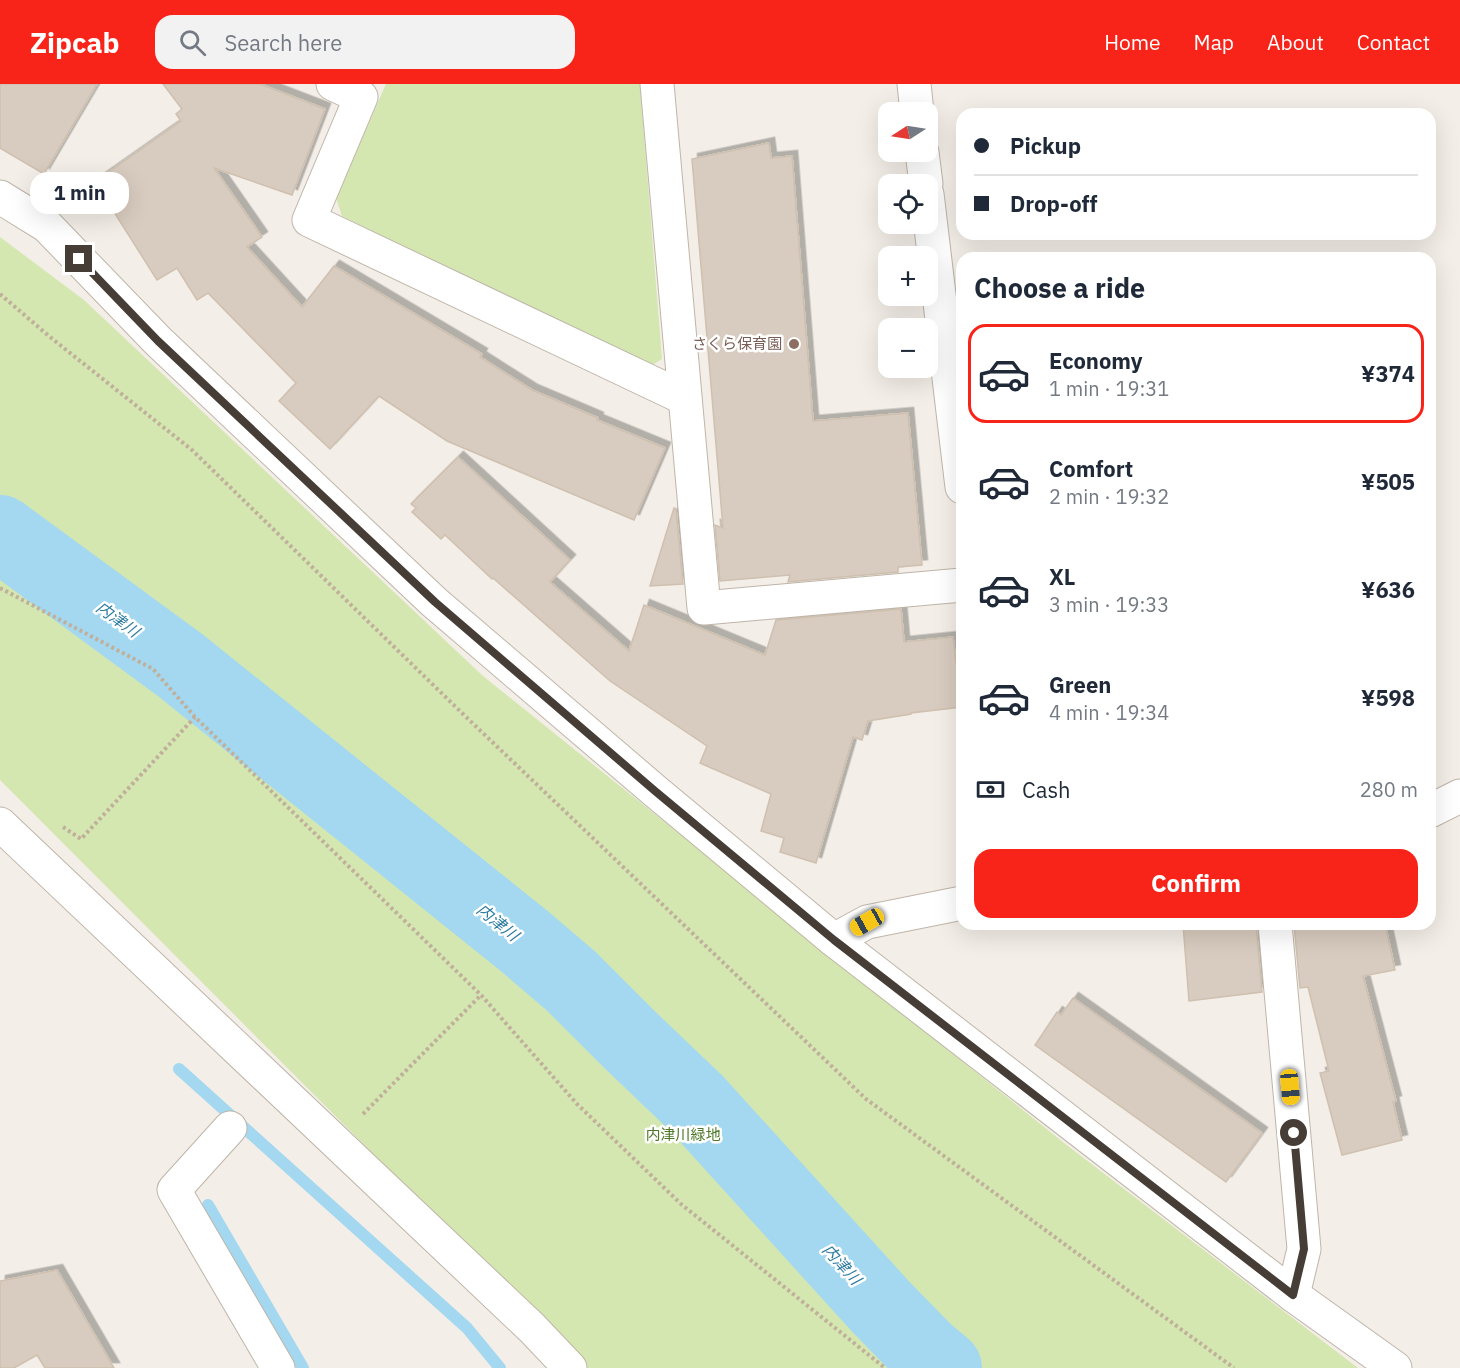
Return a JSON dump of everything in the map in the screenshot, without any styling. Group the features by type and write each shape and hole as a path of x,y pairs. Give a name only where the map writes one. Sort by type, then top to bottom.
{"street":[{"path":"333,84 361,97 309,220 684,398"},
{"path":"657,84 704,608 956,586"},
{"path":"914,84 916,102"},
{"path":"0,197 47,226 158,341 435,602 646,784 834,940 1293,1295 1395,1368"},
{"path":"932,234 956,437"},
{"path":"1436,808 1460,796"},
{"path":"0,824 532,1328 570,1368"},
{"path":"834,940 867,922 956,904"},
{"path":"1276,930 1304,1249 1293,1295"},
{"path":"230,1128 174,1190 278,1368"}],"path":[{"path":"0,294 50,337 192,450 463,714 866,1099 1234,1368"},
{"path":"0,588 153,669 195,717 481,995 577,1104 681,1204 885,1368"},
{"path":"63,827 81,838 195,717"},
{"path":"361,1116 481,995"}],"green space":[{"path":"386,84 640,84 662,359 646,369 342,216 336,198"},
{"name":"内津川緑地","path":"0,237 84,300 483,676 1064,1143 1358,1368 587,1368 0,780"}],"building":[{"path":"0,84 97,84 44,174 0,148"},
{"path":"163,84 260,84 325,109 292,195 214,168 262,237 247,247 302,307 334,266 482,354 480,357 532,390 665,448 634,520 447,441 379,396 330,449 279,401 296,383 208,293 197,300 177,268 157,280 93,183 181,121 176,114 182,109"},
{"path":"769,143 771,158 792,156 813,421 908,413 922,565 898,567 898,572 788,582 790,575 720,581 715,525 723,528 692,159"},
{"path":"458,457 570,560 550,582 629,651 644,605 765,655 776,620 901,609 904,642 953,637 956,664 956,708 868,721 862,740 853,737 816,863 780,852 784,838 761,831 771,794 700,763 707,746 610,681 492,579 445,535 441,539 412,512 416,508 411,504"},
{"path":"674,508 676,509 683,584 650,586"},
{"path":"1183,930 1256,930 1262,992 1189,1001"},
{"path":"1295,930 1386,930 1395,970 1363,976 1396,1101 1393,1102 1402,1140 1342,1155 1320,1073 1329,1071 1308,987 1300,988"},
{"path":"1073,998 1262,1133 1226,1182 1035,1045 1057,1012 1061,1015"},
{"path":"57,1270 114,1368 45,1368 37,1355 14,1368 0,1368 0,1281"}],"waterway":[{"name":"内津川","path":"0,533 180,665 571,981 696,1103 881,1307 944,1368"},
{"path":"179,1069 467,1328 500,1368"},
{"path":"208,1205 303,1368"}],"place":[{"name":"さくら保育園","path":"794,344"}],"route":[{"path":"79,259 158,341 435,602 655,791 834,940 1293,1295 1304,1249 1294,1133"}]}
